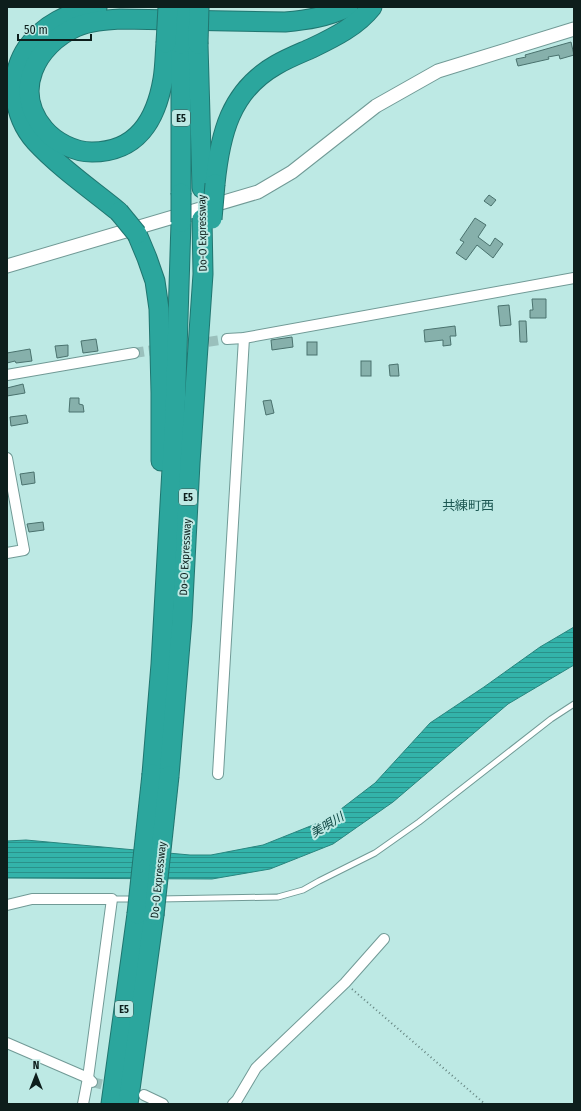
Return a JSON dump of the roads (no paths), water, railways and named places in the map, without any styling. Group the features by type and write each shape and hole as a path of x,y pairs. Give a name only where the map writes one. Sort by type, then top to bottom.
{"highway":[{"path":"107,7 70,14 49,25 35,37 23,54 16,75 15,91 18,109 35,140 69,172 119,212 137,234 155,281 160,309 161,664"},
{"path":"312,7 286,10 167,7 182,44 163,79 156,108 148,123 131,141 120,147 109,150 87,152 63,144 53,138 44,128 33,109 30,78 33,67 45,49 62,34 77,26 96,21 121,19 285,22 302,21 326,16 348,7"},
{"name":"Do-O Expressway","path":"160,775 161,664 175,415 181,222 181,7"},
{"name":"Do-O Expressway","path":"128,1104 160,775 182,620 190,463 208,186 182,44 199,7"},
{"path":"208,186 226,126 236,102 250,85 276,65 330,40 348,29 362,19 372,7"},
{"name":"Do-O Expressway","path":"111,1104 146,907"}],"street":[{"path":"7,266 258,192 292,172 376,106 432,74 574,29"},
{"path":"227,339 244,338 574,278"},
{"path":"218,774 244,338"},
{"path":"7,375 134,353"},
{"path":"7,458 24,550 7,553"},
{"path":"7,905 32,899 112,899 90,1080 83,1104"},
{"path":"233,1104 237,1100 256,1068 345,983 384,939"},
{"path":"7,1043 90,1080"},
{"path":"144,1095 158,1103"}],"lane":[{"path":"112,899 146,907 278,898 303,890 375,853 419,822 551,719 574,704"}],"water":[{"name":"美唄川","path":"574,627 574,665 508,704 393,802 333,844 270,869 212,879 7,878 7,841 26,840 190,855 211,855 263,845 328,819 375,783 430,723 540,647"}],"tunnel":[{"path":"134,353 227,339"},
{"path":"92,1082 117,1088"}],"district":[{"name":"共練町西","path":"468,505"}]}
